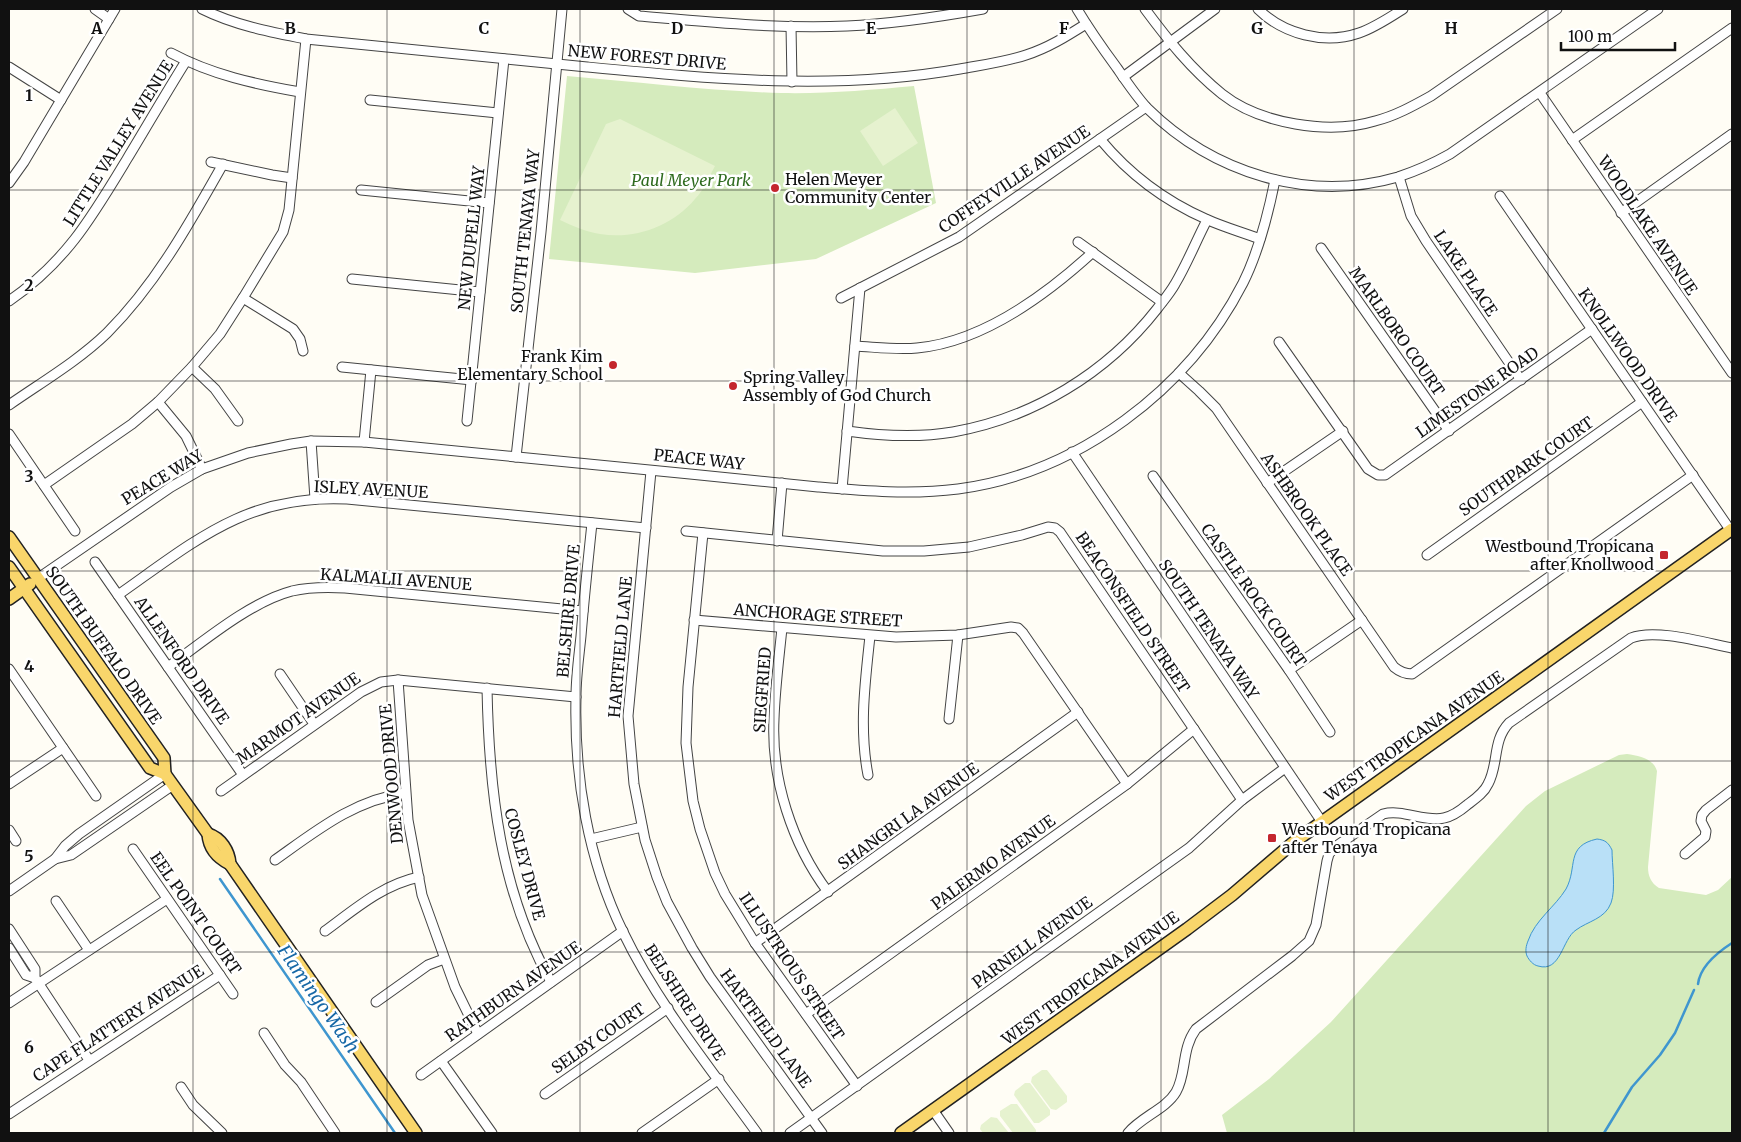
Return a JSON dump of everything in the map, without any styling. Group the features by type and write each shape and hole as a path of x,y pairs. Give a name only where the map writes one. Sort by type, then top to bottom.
{"main road":[{"name":"WEST TROPICANA AVENUE","path":"901,1133 1182,933 1232,895 1294,842 1731,530"},
{"name":"SOUTH BUFFALO DRIVE","path":"9,537 164,758 165,774 208,834 209,844 221,860 230,864 416,1133"},
{"name":"SOUTH BUFFALO DRIVE","path":"9,567 150,768 165,774"},
{"name":"PEACE WAY","path":"9,599 37,579"}],"street":[{"path":"94,9 109,19"},
{"path":"9,183 115,9"},
{"name":"NEW FOREST DRIVE","path":"202,9 266,32 306,39 706,78 792,82 856,80 935,73 1007,61 1028,55 1051,45 1086,24"},
{"name":"SOUTH TENAYA WAY","path":"516,457 541,232 562,9"},
{"path":"628,9 639,16 733,24 791,26 858,25 983,9"},
{"path":"1076,9 1146,107 1185,140 1226,164 1248,173 1275,180 1331,186 1367,184 1399,177 1432,164 1450,154 1540,93 1658,9"},
{"path":"1145,9 1192,68 1223,95 1242,106 1278,120 1322,127 1359,125 1411,108 1557,9"},
{"path":"1123,77 1215,9"},
{"path":"1258,9 1272,21 1296,33 1327,38 1359,33 1387,20 1403,9"},
{"path":"791,26 792,82"},
{"path":"1572,140 1732,28"},
{"path":"44,485 132,424 158,402 220,334 244,298 283,232 289,210 306,39"},
{"path":"171,53 186,61 221,74 256,84 300,92"},
{"name":"NEW DUPELL WAY","path":"467,421 504,59"},
{"name":"LITTLE VALLEY AVENUE","path":"9,301 49,269 92,218 186,61"},
{"path":"9,67 61,100"},
{"name":"WOODLAKE AVENUE","path":"1540,93 1732,374"},
{"path":"370,100 498,113"},
{"name":"COFFEYVILLE AVENUE","path":"841,298 959,237 1146,107"},
{"path":"1621,212 1732,134"},
{"path":"1100,140 1114,156 1142,181 1177,204 1207,220 1260,239"},
{"path":"211,162 272,176 292,178"},
{"path":"9,405 81,355 106,334 133,305 167,260 223,164"},
{"name":"LAKE PLACE","path":"1399,177 1411,216 1426,242 1521,380"},
{"name":"PEACE WAY","path":"37,579 171,486 202,469 248,453 311,441 364,442 842,489 900,493 957,489 1032,471 1093,441 1132,415 1168,385 1179,373 1215,329 1243,282 1266,222 1275,180"},
{"path":"361,190 489,203"},
{"name":"KNOLLWOOD DRIVE","path":"1500,196 1731,530"},
{"path":"847,431 915,435 953,432 1023,412 1080,382 1112,357 1141,329 1175,285 1207,220"},
{"path":"1078,242 1162,302"},
{"name":"MARLBORO COURT","path":"1321,248 1449,431"},
{"path":"855,346 915,349 939,345 968,335 1027,305 1065,277 1093,252"},
{"path":"352,279 480,292"},
{"path":"842,489 860,288"},
{"path":"244,298 293,329 300,339 303,351"},
{"name":"LIMESTONE ROAD","path":"1342,431 1368,469 1378,475 1385,475 1592,329"},
{"path":"1267,483 1342,431 1279,342"},
{"path":"192,366 216,389 238,421"},
{"path":"342,367 472,380"},
{"path":"364,442 371,370"},
{"name":"ASHBROOK PLACE","path":"1179,373 1216,408 1394,667 1400,672 1407,674 1412,674 1420,669 1693,475"},
{"path":"158,402 186,436 202,469"},
{"name":"SOUTHPARK COURT","path":"1427,555 1642,402"},
{"path":"9,434 75,531"},
{"path":"311,441 314,499"},
{"name":"SOUTH TENAYA WAY","path":"1072,452 1322,822"},
{"name":"HARTFIELD LANE","path":"652,470 628,716 634,784 642,827 660,885 692,948 822,1133"},
{"name":"CASTLE ROCK COURT","path":"1153,476 1289,670 1330,732"},
{"path":"777,541 782,483"},
{"name":"ISLEY AVENUE","path":"118,595 201,537 222,525 262,509 314,499 347,500 646,528"},
{"name":"BELSHIRE DRIVE","path":"592,523 576,697 579,763 590,839 600,873 623,931 651,984 757,1133"},
{"name":"BEACONSFIELD STREET","path":"686,531 883,551 924,551 969,546 1022,535 1048,527 1055,528 1060,532 1242,800"},
{"name":"ILLUSTRIOUS STREET","path":"703,533 688,687 686,743 693,801 700,830 715,873 725,894 755,943 857,1086"},
{"name":"ALLENFORD DRIVE","path":"96,562 243,775"},
{"name":"KALMALII AVENUE","path":"168,666 256,606 282,594 320,587 583,610"},
{"name":"ANCHORAGE STREET","path":"694,620 896,637 958,635 1012,627 1018,628 1127,784"},
{"path":"1289,670 1362,620"},
{"name":"SIEGFRIED","path":"782,628 774,720 774,742 782,799 800,847 828,892"},
{"path":"1128,1133 1168,1101 1175,1093 1179,1086 1188,1044 1196,1029 1292,956 1312,936 1316,925 1326,861 1335,847 1383,814 1392,812 1439,819 1459,811 1479,796 1489,784 1497,741 1505,727 1631,638 1655,634 1732,648"},
{"path":"950,719 958,635"},
{"path":"868,775 864,754 862,719 870,636"},
{"path":"9,671 96,796"},
{"path":"280,674 314,724"},
{"name":"MARMOT AVENUE","path":"221,791 367,687 381,682 398,680 576,697"},
{"name":"DENWOOD DRIVE","path":"398,680 408,820 422,895 455,987 478,1034"},
{"name":"COSLEY DRIVE","path":"487,688 488,742 499,834 517,903 537,956 551,982"},
{"name":"SHANGRI LA AVENUE","path":"755,943 1078,712"},
{"name":"PALERMO AVENUE","path":"806,1014 1127,784 1194,729"},
{"path":"9,784 63,748"},
{"name":"PARNELL AVENUE","path":"790,1133 1189,848 1242,800 1285,768"},
{"path":"9,891 55,859 65,846 79,834 165,774"},
{"path":"55,859 71,855 172,785"},
{"path":"1685,854 1705,837 1706,832 1701,821 1704,812 1732,790"},
{"path":"275,860 323,826 354,808 373,800 405,793"},
{"path":"590,839 642,827"},
{"path":"9,830 16,841"},
{"name":"EEL POINT COURT","path":"134,849 233,994"},
{"path":"325,931 382,890 405,880 419,877"},
{"path":"9,1003 37,981 89,950 167,898"},
{"path":"56,901 89,950"},
{"path":"9,929 35,969 37,981 89,1060"},
{"name":"RATHBURN AVENUE","path":"422,1075 623,931"},
{"path":"9,948 26,975 37,981"},
{"path":"376,1002 428,965 444,959"},
{"name":"CAPE FLATTERY AVENUE","path":"9,1114 220,975"},
{"name":"SELBY COURT","path":"545,1094 668,1008"},
{"path":"264,1033 285,1065 301,1082 335,1133"},
{"path":"441,1060 492,1133"},
{"path":"642,1133 718,1079"},
{"path":"181,1087 193,1105 222,1133"},
{"path":"933,1110 949,1133"}],"green space":[{"name":"Paul Meyer Park","path":"567,76 781,93 831,92 914,86 936,203 816,259 695,273 549,259"},
{"path":"895,108 918,143 883,166 860,131"},
{"path":"620,119 715,166 704,188 686,209 676,217 664,224 639,233 626,235 600,234 575,227 560,220 606,124"},
{"path":"1627,754 1649,760 1657,771 1648,867 1652,882 1659,888 1706,895 1718,890 1732,877 1732,1133 1227,1133 1222,1115 1269,1079 1331,1022 1526,806 1545,791 1619,755"},
{"path":"1042,1070 1047,1070 1067,1096 1067,1102 1056,1110 1051,1109 1031,1082 1032,1077"},
{"path":"1025,1083 1030,1083 1050,1110 1050,1115 1039,1123 1034,1123 1014,1095 1015,1091"},
{"path":"1011,1104 1017,1104 1036,1130 1036,1133 1013,1133 1000,1116 1000,1111"},
{"path":"991,1117 997,1118 1009,1133 983,1133 980,1129 981,1125"}],"water":[{"path":"1597,839 1606,842 1612,850 1614,884 1611,903 1605,913 1571,934 1552,965 1546,967 1536,965 1530,961 1526,952 1531,933 1566,889 1576,852 1587,842"}],"waterway":[{"name":"Flamingo Wash","path":"220,879 395,1133"},
{"name":"Flamingo Wash","path":"1698,984 1699,978 1706,966 1716,955 1732,943"},
{"name":"Flamingo Wash","path":"1604,1133 1632,1087 1660,1055 1675,1033 1694,990"}],"place":[{"name":"Helen Meyer Community Center","path":"775,188"},
{"name":"Frank Kim Elementary School","path":"613,365"},
{"name":"Spring Valley Assembly of God Church","path":"733,386"},
{"name":"Westbound Tropicana after Knollwood","path":"1664,555"},
{"name":"Westbound Tropicana after Tenaya","path":"1272,838"}]}
